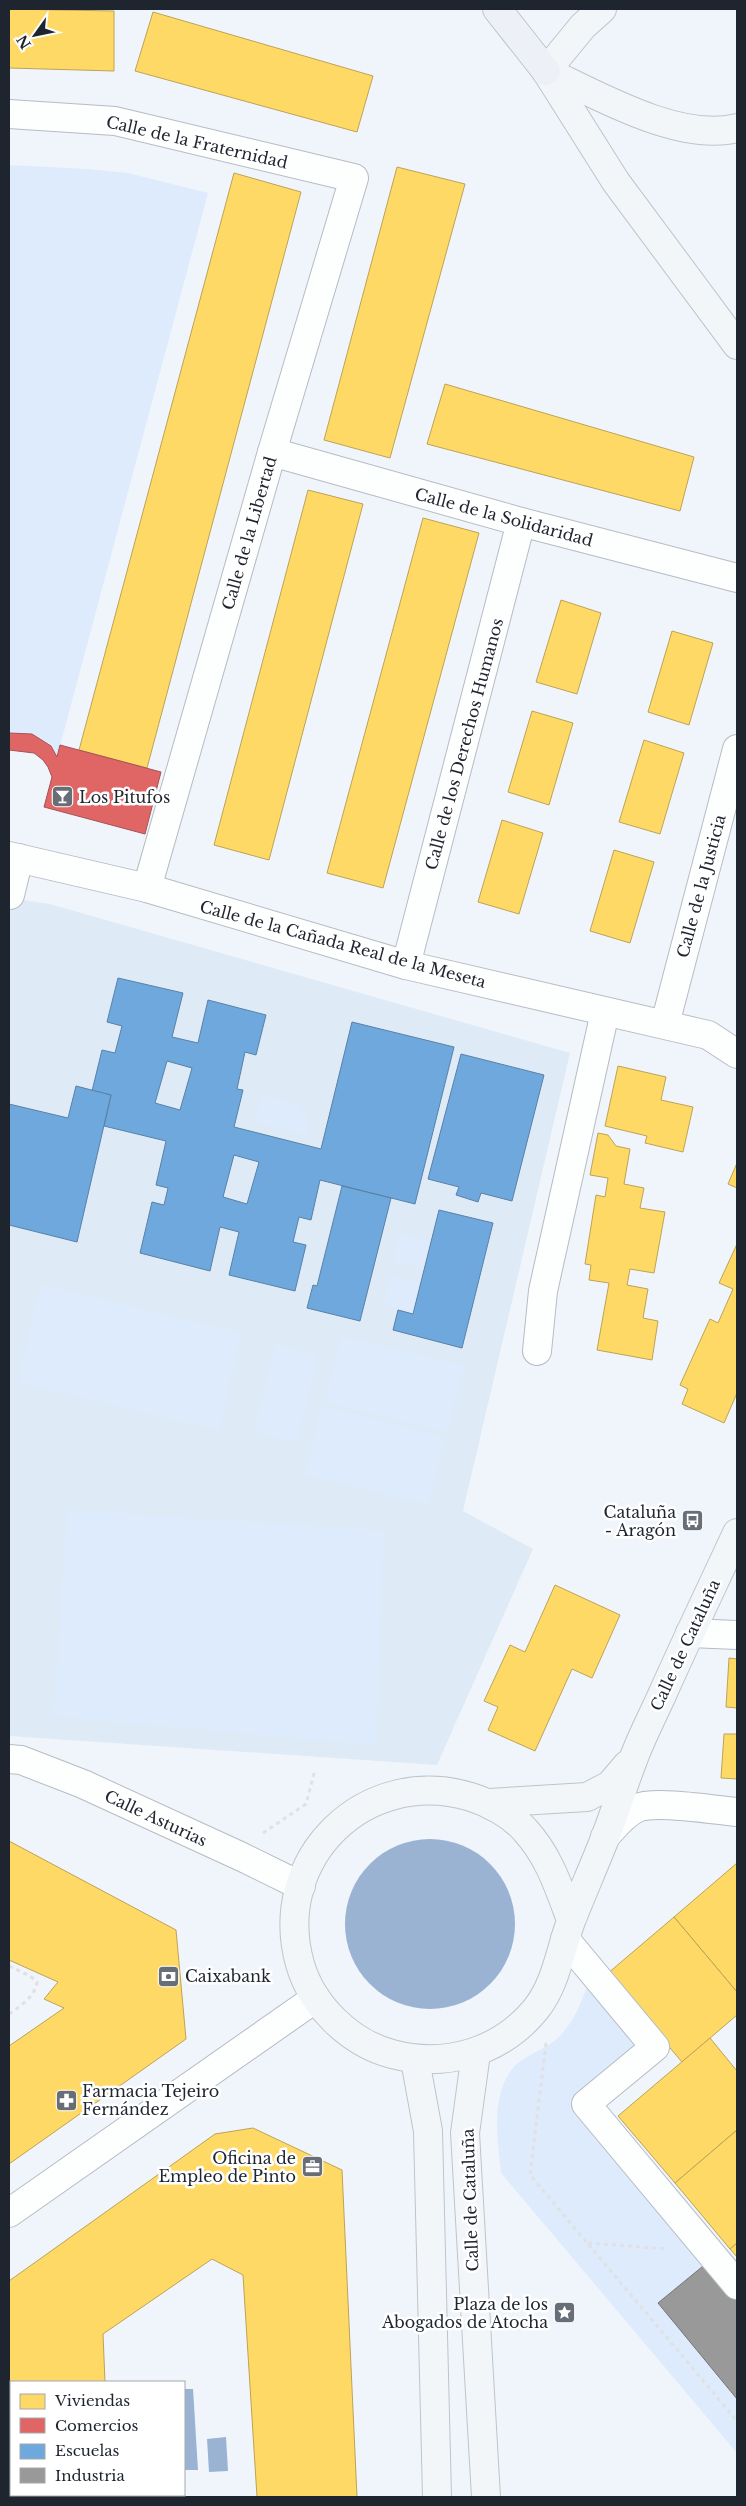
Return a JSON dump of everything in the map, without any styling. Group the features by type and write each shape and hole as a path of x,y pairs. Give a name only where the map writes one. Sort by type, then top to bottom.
{"highway":[{"path":"497,9 546,70"}],"main road":[{"path":"546,70 584,26 602,9"},
{"path":"546,70 630,111 657,121 708,130 737,128"},
{"path":"546,70 616,182 737,345"},
{"name":"Calle de Cataluña","path":"634,1757 737,1533"},
{"path":"489,1803 587,1797 610,1785 634,1757"},
{"path":"568,1930 549,1862 524,1828 489,1803 450,1791 409,1790 378,1799 350,1815 326,1837 308,1864 300,1886 294,1930 301,1966 316,1998 342,2028 376,2050 415,2060 446,2060 476,2053 510,2035 536,2008 555,1976 568,1930 606,1837 634,1757"},
{"name":"Calle de Cataluña","path":"476,2053 465,2133 486,2497"},
{"path":"415,2060 428,2131 437,2497"}],"street":[{"name":"Calle de la Fraternidad","path":"9,114 115,121 354,178"},
{"name":"Calle de la Libertad","path":"147,888 272,452 354,178"},
{"name":"Calle de la Solidaridad","path":"272,452 521,522 737,578"},
{"name":"Calle de los Derechos Humanos","path":"406,965 521,522"},
{"name":"Calle de la Justicia","path":"665,1024 737,749"},
{"name":"Calle de la Cañada Real de la Meseta","path":"14,857 147,888 406,965 708,1035 737,1054"},
{"path":"10,896 14,857"},
{"path":"537,1351 543,1291 605,1012"},
{"name":"Calle de la Cañada Real de la Meseta","path":"708,1035 737,1029"},
{"path":"690,1633 737,1635"},
{"name":"Calle Asturias","path":"9,1759 21,1760 83,1784 242,1857 300,1886"},
{"path":"606,1837 628,1812 639,1807 661,1805 737,1812"},
{"path":"568,1930 655,2046 586,2104 737,2285"},
{"path":"9,2213 316,1998"}],"path":[{"path":"242,1857 259,1836 306,1804 315,1770"},
{"path":"9,1966 30,1976 37,1982 36,1990 30,1997 9,2014"},
{"path":"547,2042 530,2175 737,2420"},
{"path":"588,2243 710,2252"}],"shaded area":[{"path":"9,165 128,173 208,193 57,757 42,740 31,735 9,733"},
{"path":"9,898 50,904 570,1053 463,1511 533,1549 437,1765 9,1736"},
{"path":"261,1095 300,1106 309,1121 306,1135 254,1122"},
{"path":"400,1233 430,1241 423,1269 393,1261"},
{"path":"390,1276 419,1283 413,1312 383,1305"},
{"path":"40,1285 241,1333 219,1430 18,1382"},
{"path":"341,1336 464,1366 447,1433 325,1402"},
{"path":"276,1344 318,1355 297,1443 254,1432"},
{"path":"321,1406 445,1437 428,1504 305,1474"},
{"path":"67,1510 384,1531 376,1745 54,1716"},
{"path":"594,1966 666,2051 602,2104 737,2266 737,2453 501,2173 497,2120 498,2106 505,2080 516,2065 561,2035 579,2007"}],"water":[{"path":"430,1839 455,1843 470,1849 490,1864 505,1884 513,1907 515,1924 511,1949 505,1964 490,1984 470,1999 447,2007 430,2009 405,2005 390,1999 370,1984 355,1964 347,1941 345,1924 349,1899 355,1884 370,1864 390,1849 413,1841"},
{"path":"185,2389 193,2389 198,2470 185,2470"},
{"path":"226,2437 228,2471 209,2472 207,2439"}],"building: Viviendas":[{"path":"9,9 114,11 114,71 9,68"},
{"path":"153,12 373,76 357,132 135,71"},
{"path":"397,167 465,184 390,458 324,440"},
{"path":"234,173 301,192 147,768 79,750"},
{"path":"445,384 694,457 680,511 427,444"},
{"path":"308,490 363,504 269,860 214,845"},
{"path":"423,518 479,533 383,888 327,873"},
{"path":"561,600 601,613 577,694 536,682"},
{"path":"672,631 713,643 689,725 648,712"},
{"path":"532,711 573,723 549,805 508,792"},
{"path":"644,740 684,753 660,834 619,822"},
{"path":"502,820 543,833 519,914 478,902"},
{"path":"614,850 654,862 630,943 590,931"},
{"path":"618,1066 666,1077 661,1100 693,1107 683,1152 645,1143 647,1136 605,1126"},
{"path":"598,1133 608,1135 616,1146 630,1149 624,1184 644,1188 640,1208 665,1212 654,1273 630,1269 627,1285 648,1289 643,1318 658,1321 652,1360 597,1350 609,1283 589,1280 591,1265 585,1264 596,1195 605,1197 608,1178 590,1175"},
{"path":"737,1163 737,1188 728,1184"},
{"path":"737,1244 737,1393 724,1423 682,1404 688,1389 680,1385 710,1319 718,1323 733,1289 719,1283"},
{"path":"555,1585 620,1615 592,1678 572,1669 535,1751 488,1730 498,1707 484,1701 510,1645 525,1652"},
{"path":"729,1658 737,1659 737,1708 726,1707"},
{"path":"724,1734 737,1734 737,1779 721,1778"},
{"path":"9,1841 176,1930 186,2039 9,2164 9,2046 64,2008 44,1999 58,1982 9,1960"},
{"path":"737,1863 737,1992 674,1917"},
{"path":"674,1917 737,1992 737,2015 682,2062 607,1974"},
{"path":"710,2038 737,2071 737,2130 675,2183 618,2116"},
{"path":"253,2128 342,2170 357,2497 257,2497 243,2275 212,2259 103,2334 105,2381 10,2381 10,2470 9,2281 215,2134"},
{"path":"737,2130 737,2243 730,2249 675,2183"},
{"path":"737,2243 737,2257 730,2249"},
{"path":"12,2496 111,2496 111,2497"}],"building: Comercios":[{"path":"9,733 32,734 51,746 57,757 60,745 161,772 145,834 44,807 52,777 48,767 34,753 9,750"}],"building: Escuelas":[{"path":"118,978 183,993 172,1037 198,1043 208,1000 266,1015 256,1055 245,1052 237,1089 243,1090 234,1127 321,1149 352,1022 454,1047 415,1204 320,1180 311,1220 299,1217 293,1242 306,1245 295,1291 229,1275 239,1232 220,1227 210,1271 140,1253 152,1202 164,1205 168,1188 156,1185 166,1141 104,1126 111,1095 92,1091 102,1050 115,1053 122,1026 107,1022","holes":["167,1061 192,1068 180,1110 155,1103","234,1155 259,1162 247,1204 223,1197"]},
{"path":"461,1054 544,1075 512,1201 481,1193 478,1202 456,1195 459,1187 428,1179"},
{"path":"76,1086 111,1095 77,1242 9,1225 9,1104 68,1118"},
{"path":"342,1186 391,1198 360,1321 307,1308 313,1285 317,1286"},
{"path":"439,1210 493,1223 462,1348 393,1330 398,1310 413,1314"}],"building: Industria":[{"path":"708,2262 737,2296 737,2399 658,2303"}],"place":[{"name":"Los Pitufos","path":"63,797"},
{"name":"Cataluña - Aragón","path":"692,1521"},
{"name":"Caixabank","path":"169,1976"},
{"name":"Farmacia Tejeiro Fernández","path":"66,2100"},
{"name":"Oficina de Empleo de Pinto","path":"312,2167"},
{"name":"Plaza de los Abogados de Atocha","path":"564,2313"}]}
